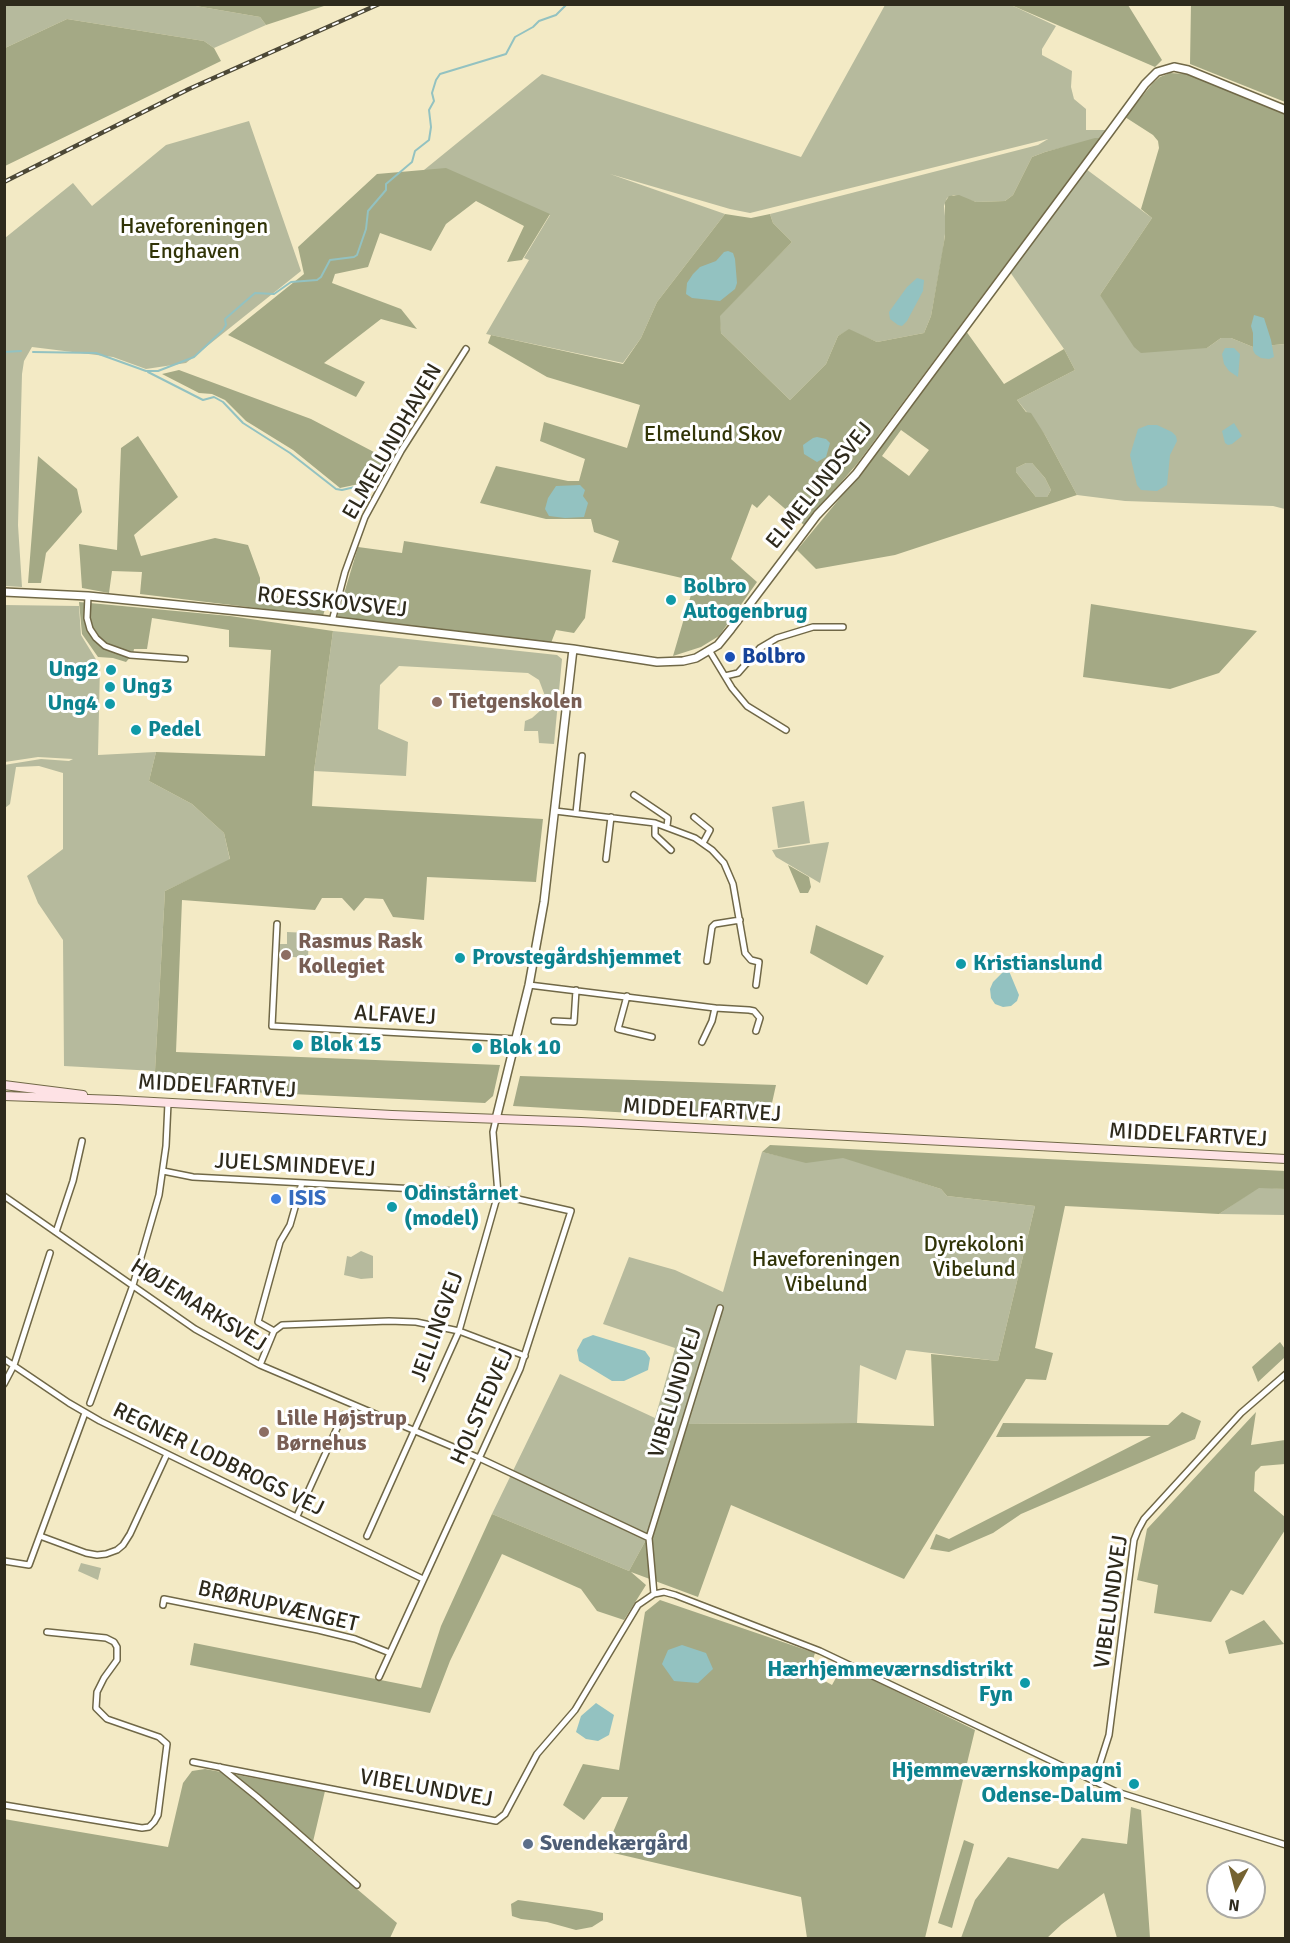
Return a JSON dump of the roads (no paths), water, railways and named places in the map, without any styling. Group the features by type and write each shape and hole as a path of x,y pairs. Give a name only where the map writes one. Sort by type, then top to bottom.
{"main road":[{"name":"MIDDELFARTVEJ","path":"4,1085 117,1100"},
{"name":"MIDDELFARTVEJ","path":"4,1096 1286,1159"}],"street":[{"name":"ELMELUNDSVEJ","path":"573,649 657,662 671,662 696,657 717,645 817,515 861,468 1096,149 1145,84 1157,72 1174,67 1188,70 1286,110"},
{"name":"ELMELUNDHAVEN","path":"332,621 354,543 370,507 401,451 466,350"},
{"name":"ROESSKOVSVEJ","path":"4,592 88,596 573,649"},
{"path":"88,596 87,618 90,629 105,646 130,655 184,659"},
{"path":"725,676 738,673 760,648 777,638 813,627 843,627"},
{"path":"496,1119 529,984 544,902 573,649"},
{"path":"709,650 747,706 786,730"},
{"path":"576,813 582,756"},
{"path":"634,795 668,818 667,826"},
{"path":"555,811 667,826 703,843 719,858 729,874 747,957 759,962 756,985"},
{"path":"606,859 611,817"},
{"path":"694,817 710,830 703,843"},
{"path":"655,824 655,835 671,850"},
{"path":"707,961 712,927 715,924 740,920"},
{"name":"ALFAVEJ","path":"277,924 272,1026 516,1039"},
{"path":"529,984 754,1011 760,1018 756,1031"},
{"path":"554,1021 574,1022 576,990"},
{"path":"627,996 618,1029 652,1037"},
{"path":"702,1042 712,1021 715,1008"},
{"path":"90,1403 133,1286 159,1195 168,1103"},
{"name":"JELLINGVEJ","path":"367,1536 459,1331 498,1194 493,1132 496,1119"},
{"path":"56,1232 73,1181 82,1141"},
{"name":"JUELSMINDEVEJ","path":"163,1171 193,1177 498,1194"},
{"path":"274,1331 258,1322 280,1242 290,1226 302,1183"},
{"name":"HOLSTEDVEJ","path":"379,1677 525,1356 571,1211 498,1194"},
{"name":"HØJEMARKSVEJ","path":"4,1196 195,1329 260,1365 479,1458 649,1538"},
{"path":"4,1384 14,1365 50,1253"},
{"name":"VIBELUNDVEJ","path":"193,1762 496,1821 505,1814 537,1754 575,1710 638,1605 654,1594 649,1538 720,1308"},
{"path":"260,1365 274,1331 282,1325 389,1321 416,1322 459,1331 525,1356"},
{"name":"REGNER LODBROGS VEJ","path":"4,1359 85,1413 423,1579"},
{"name":"VIBELUNDVEJ","path":"1094,1782 1109,1735 1134,1540 1138,1530 1144,1519 1240,1413 1286,1374"},
{"path":"4,1561 28,1565 85,1413"},
{"path":"297,1516 343,1415"},
{"path":"40,1536 86,1553 97,1555 117,1550 130,1533 167,1454"},
{"path":"654,1594 664,1592 675,1595 820,1651 1094,1782 1151,1804 1286,1845"},
{"name":"BRØRUPVÆNGET","path":"163,1605 164,1599 318,1630 355,1639 390,1653"},
{"path":"4,1805 142,1828 148,1827 158,1815 168,1747 163,1739 107,1719 96,1708 97,1692 117,1660 117,1647 114,1642 106,1638 47,1632"},
{"name":"VIBELUNDVEJ","path":"218,1766 258,1797 357,1885"}],"water":[{"path":"728,251 733,253 735,259 737,283 735,289 720,301 692,298 686,294 687,283 693,274 700,267 716,261"},
{"path":"917,278 924,280 923,291 907,321 902,326 898,325 890,319 889,312 907,287"},
{"path":"1254,315 1264,318 1274,357 1261,358 1253,350 1251,326"},
{"path":"1225,348 1234,348 1240,354 1238,377 1224,364 1222,354"},
{"path":"1234,423 1242,436 1228,445 1225,443 1222,431"},
{"path":"1148,425 1157,425 1172,432 1177,441 1170,455 1167,485 1157,491 1141,490 1137,485 1130,455 1138,429"},
{"path":"817,437 826,439 830,443 826,457 817,462 804,454 803,445"},
{"path":"580,485 585,490 583,496 588,503 584,517 549,516 545,509 548,498 556,486"},
{"path":"1005,970 1009,971 1019,995 1017,1001 1011,1006 1003,1007 995,1004 991,998 990,989 993,982"},
{"path":"593,1335 645,1351 650,1358 648,1370 624,1381 612,1381 579,1361 577,1350 583,1339"},
{"path":"682,1645 706,1653 713,1669 698,1683 674,1681 662,1664 668,1650"},
{"path":"596,1703 614,1715 609,1735 598,1741 586,1739 576,1732 581,1716"}],"waterway":[{"path":"33,352 96,353 146,371 158,371 194,357 223,330 226,325 225,319 255,293 274,294 291,282 317,280 330,260 354,257 357,255 366,229 368,211 386,190 386,184 412,162 415,151 429,140 431,127 429,110 434,101 432,93 440,74 506,54 515,37 539,21 556,15 567,4"},
{"path":"4,352 21,351"},
{"path":"148,372 203,400 214,397 223,402 243,423 290,453 336,489 342,490 376,482"}],"railway":[{"path":"4,182 189,89 379,4"}],"place":[{"name":"Bolbro Autogenbrug","path":"671,600"},
{"name":"Bolbro","path":"730,657"},
{"name":"Ung2","path":"111,670"},
{"name":"Ung3","path":"110,687"},
{"name":"Tietgenskolen","path":"437,702"},
{"name":"Ung4","path":"110,704"},
{"name":"Pedel","path":"136,730"},
{"name":"Rasmus Rask Kollegiet","path":"286,955"},
{"name":"Provstegårdshjemmet","path":"460,958"},
{"name":"Kristianslund","path":"961,964"},
{"name":"Blok 15","path":"298,1045"},
{"name":"Blok 10","path":"477,1048"},
{"name":"ISIS","path":"276,1199"},
{"name":"Odinstårnet (model)","path":"392,1207"},
{"name":"Lille Højstrup Børnehus","path":"264,1432"},
{"name":"Hærhjemmeværnsdistrikt Fyn","path":"1025,1683"},
{"name":"Hjemmeværnskompagni Odense-Dalum","path":"1134,1784"},
{"name":"Svendekærgård","path":"528,1844"}],"park label":[{"name":"Haveforeningen Enghaven","path":"194,240"},
{"name":"Elmelund Skov","path":"713,435"},
{"name":"Dyrekoloni Vibelund","path":"974,1258"},
{"name":"Haveforeningen Vibelund","path":"826,1272"}]}
